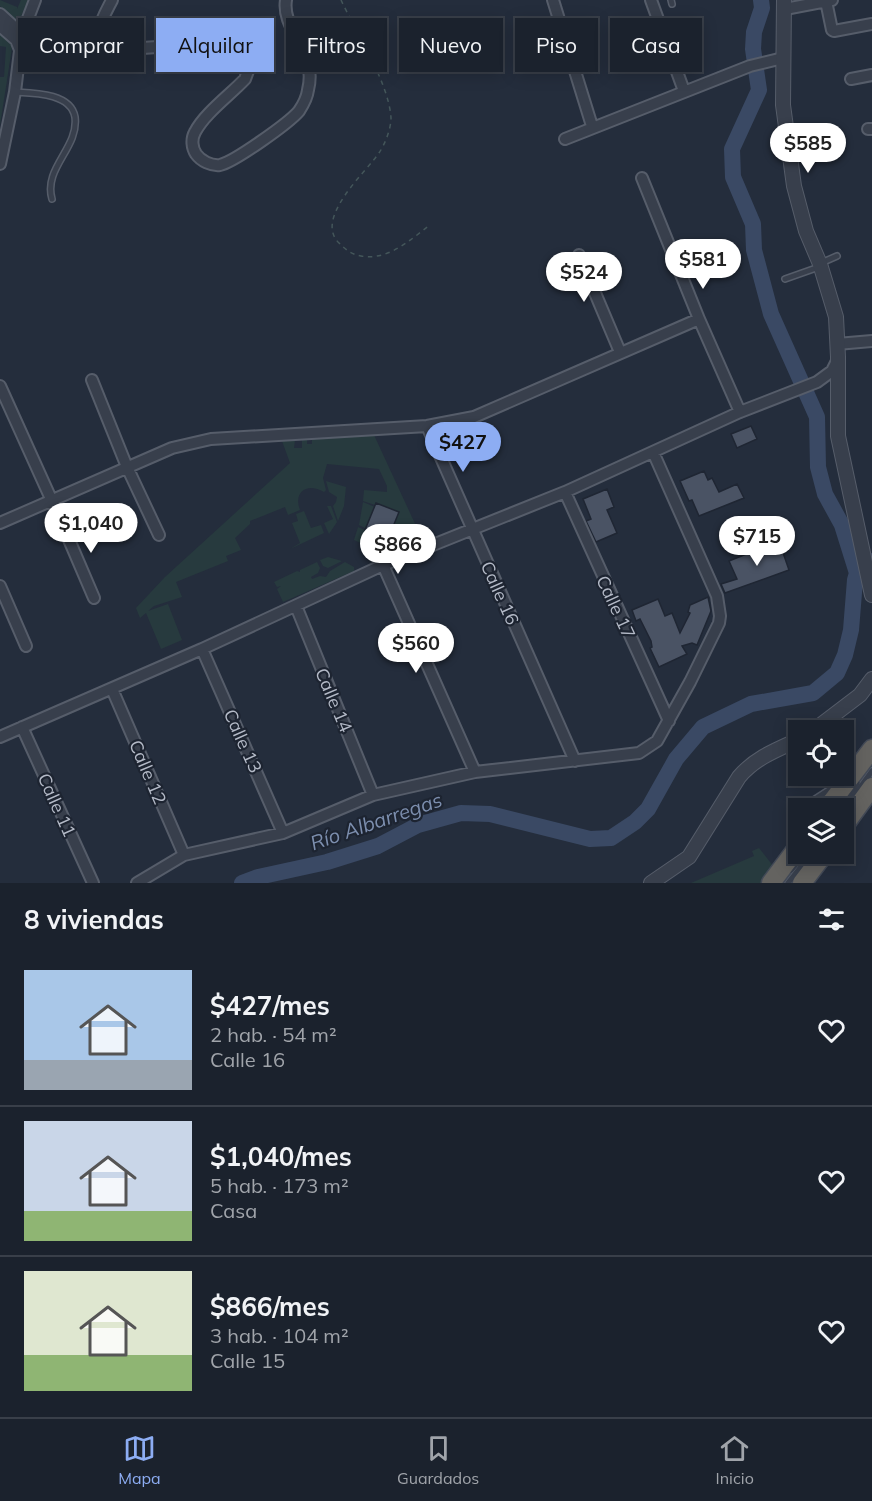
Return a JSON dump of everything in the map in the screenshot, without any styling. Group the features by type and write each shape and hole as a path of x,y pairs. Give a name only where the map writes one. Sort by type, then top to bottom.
{"highway":[{"path":"854,771 872,749"},
{"path":"834,798 843,786"},
{"path":"854,812 872,787"},
{"path":"771,883 788,860"},
{"path":"802,883 816,864"}],"street":[{"path":"29,18 35,0"},
{"path":"112,0 100,24 99,32 102,41 112,50 218,43 238,47 246,56 249,71 245,79 206,118 193,136 195,152 205,162 216,165 228,162 286,123 298,112 304,102 309,89 310,73 306,54 285,12 286,0"},
{"path":"553,0 592,126"},
{"path":"651,0 684,91"},
{"path":"872,24 834,31 832,30 829,1 785,5 777,59 794,186 806,231 820,265 836,317 838,436 872,595"},
{"path":"0,14 18,45"},
{"path":"565,139 592,126 750,66 777,59"},
{"path":"0,164 18,67"},
{"path":"851,79 872,75"},
{"path":"642,178 699,319 740,412"},
{"path":"579,255 620,352"},
{"path":"0,523 172,448 211,439 427,426 474,417 699,319"},
{"path":"838,350 872,341"},
{"path":"0,736 112,689 383,566 565,492 740,412 817,382 832,371 838,350"},
{"path":"92,380 127,467 159,535"},
{"path":"0,386 94,598"},
{"name":"Calle 16","path":"427,426 575,760"},
{"path":"137,883 184,855 283,832 373,795 475,772 639,753 657,741 690,682 720,616 717,596 653,452"},
{"name":"Calle 17","path":"565,492 669,721"},
{"path":"383,566 475,772"},
{"path":"0,586 26,646"},
{"name":"Calle 14","path":"296,606 373,795"},
{"name":"Calle 13","path":"202,649 283,832"},
{"path":"827,720 860,695 872,679"},
{"name":"Calle 12","path":"112,689 184,855"},
{"name":"Calle 11","path":"22,727 93,883"},
{"path":"651,883 689,857 739,777 749,765 788,745"}],"lane":[{"path":"15,92 60,99 69,104 74,112 76,124 73,138 50,180 49,190 52,199"},
{"path":"785,279 837,256"},
{"path":"846,798 872,762"},
{"path":"852,798 872,771"},
{"path":"817,798 835,786"},
{"path":"781,883 797,864"},
{"path":"788,883 803,864"}],"path":[{"path":"341,0 382,84 391,119 388,134 379,153 339,203 333,222 335,238 348,252 362,257 384,255 401,248 430,225"}],"green space":[{"path":"0,0 17,9 21,0 29,0 21,16 13,19 0,6"},
{"path":"0,33 10,40 12,48 0,125 0,77 4,77 6,47 0,46"},
{"path":"374,435 423,541 390,556 388,550 380,553 399,513 377,503 375,505 363,501 364,490 387,492 387,486 379,469 327,464 323,478 326,490 324,492 312,488 303,490 298,498 300,510 288,515 285,507 250,521 250,524 235,538 241,550 226,556 228,561 176,582 182,597 154,606 148,611 168,604 182,640 161,649 146,613 140,618 136,608 165,577 290,463 282,441 295,440 294,448 302,448 302,440 307,440 307,444 312,444 312,439"},
{"path":"326,481 346,487 344,506 338,521 333,506 337,497 329,492"},
{"path":"363,502 375,507 365,528 359,525"},
{"path":"327,506 331,506 337,522 329,534 324,523 333,519"},
{"path":"304,511 311,528 321,525 324,533 290,549 300,543 292,523 298,521 296,514"},
{"path":"358,527 375,535 370,547 354,540"},
{"path":"328,557 342,561 328,568 323,566 320,560"},
{"path":"317,562 320,568 318,573 311,577 312,579 320,576 326,577 330,571 345,562 354,567 354,571 283,602 277,589 281,586 277,587 274,582 297,571 300,572"},
{"path":"759,848 774,867 762,883 691,883 754,856 752,851"}],"building":[{"path":"751,426 757,439 737,448 731,434"},
{"path":"704,471 708,480 712,478 719,492 737,484 744,498 699,516 680,481"},
{"path":"607,489 614,507 607,510 617,533 596,542 586,521 591,519 583,499"},
{"path":"376,503 399,512 386,544 390,554 377,559 378,555 368,551 375,535 365,530"},
{"path":"779,541 789,570 725,593 721,584 737,579 729,561"},
{"path":"708,597 711,611 697,645 692,643 682,646 687,654 659,667 650,648 652,647 651,641 640,619 636,621 632,610 658,599 665,616 672,613 680,633 690,613 688,612 690,605"}],"waterway":[{"path":"761,0 762,8 754,32 753,49 759,90 732,149 733,177 753,224 754,250 771,314 817,417 818,467 825,494 842,525 857,573"},
{"name":"Río Albarregas","path":"242,883 258,877 327,862 378,846 418,825 461,813 490,814 590,839 611,838 635,822 648,809 676,759 703,727 751,704 813,693 837,673 845,655 851,630 857,573 872,561"}]}
